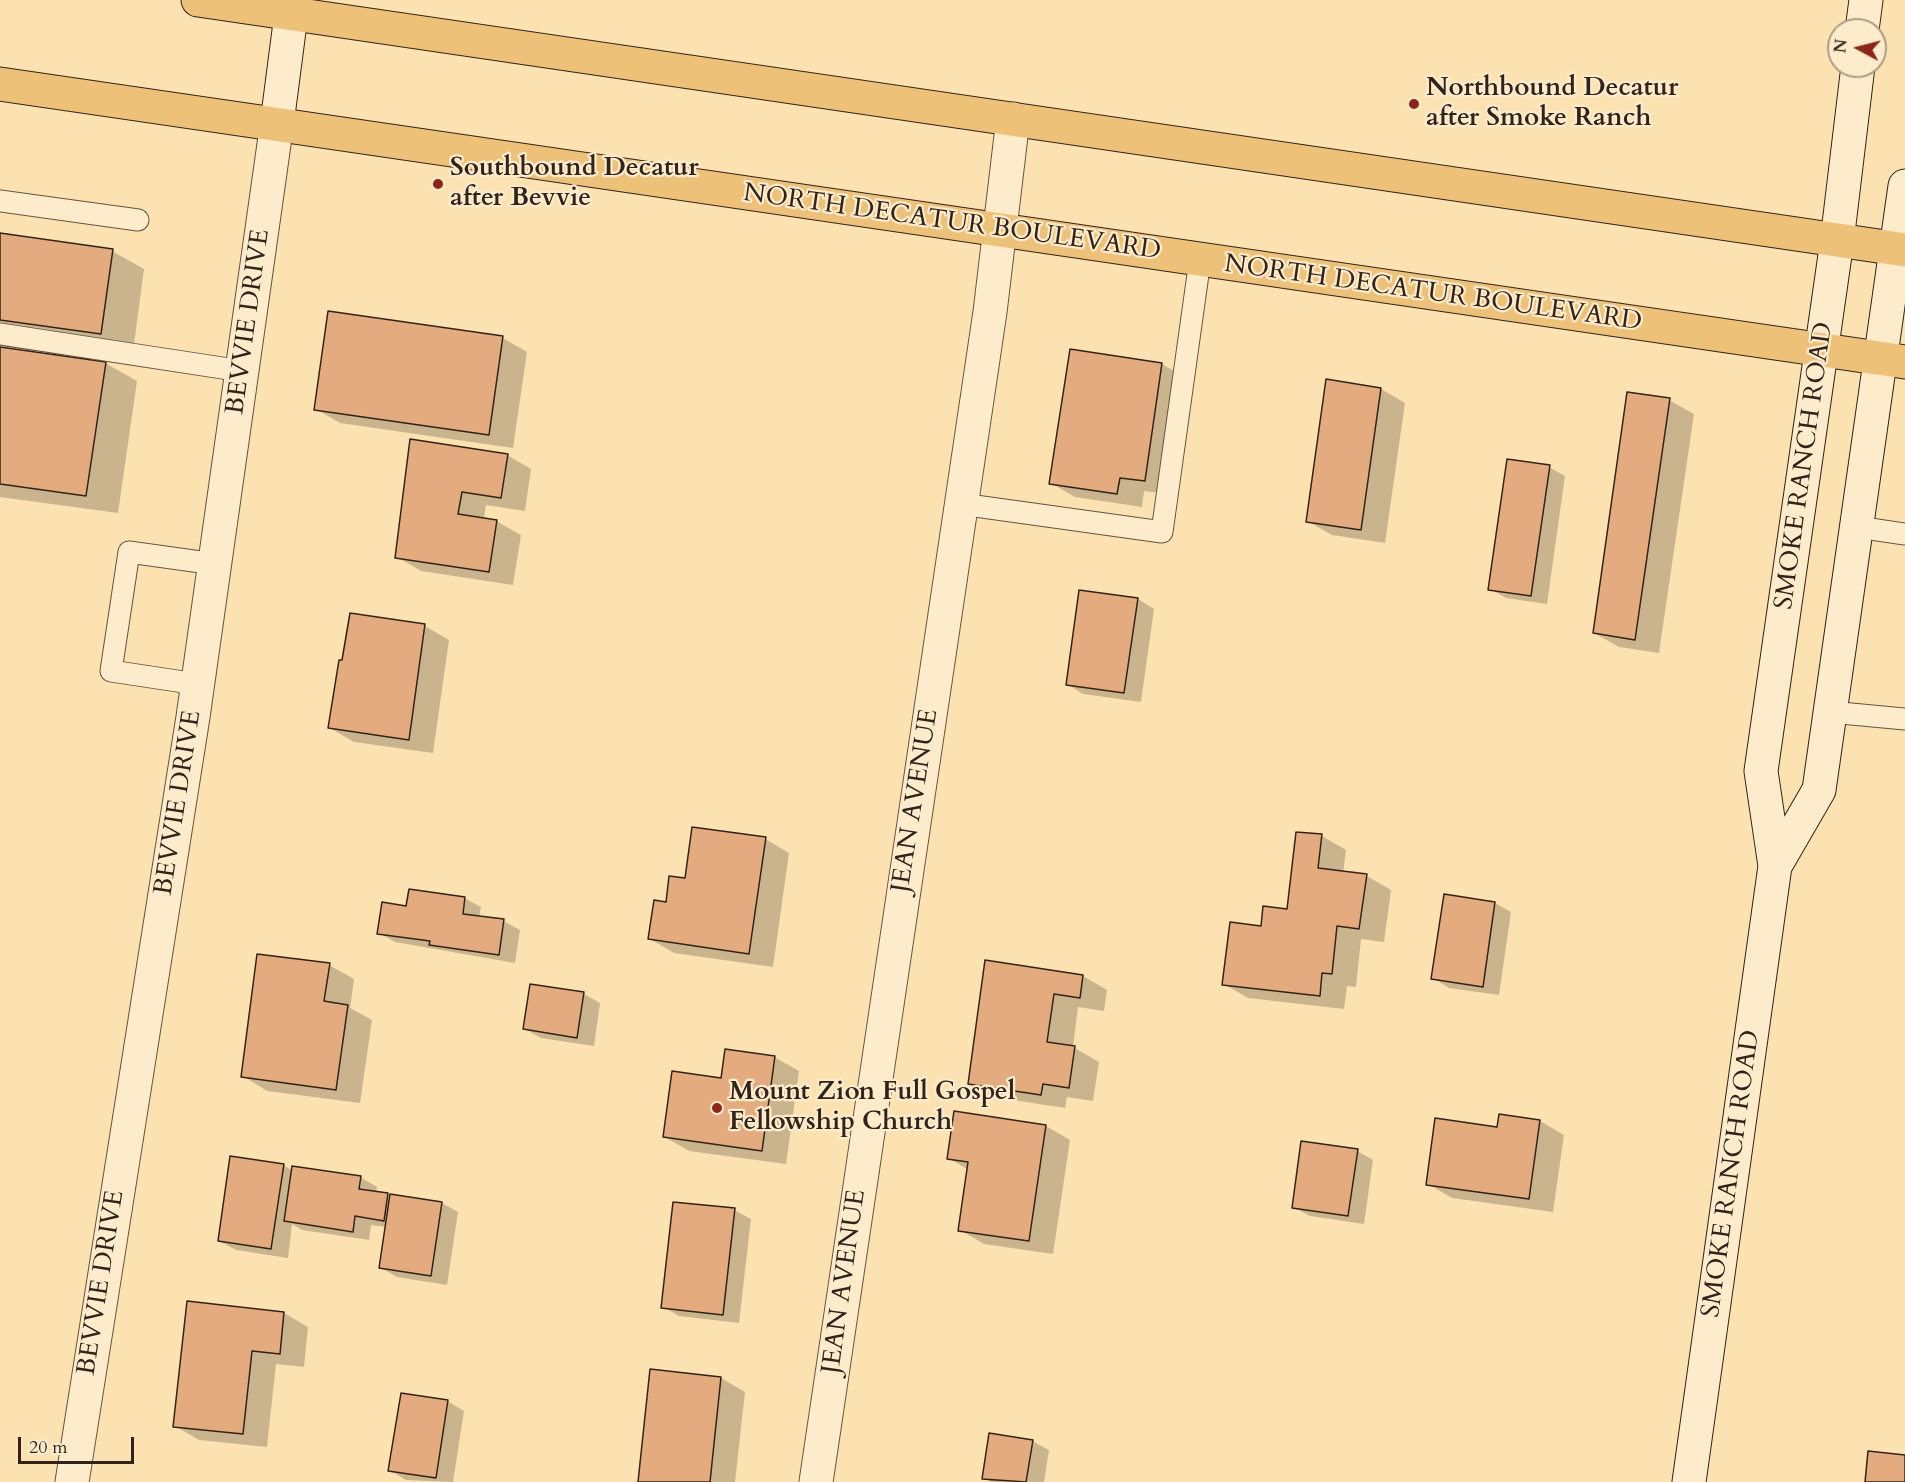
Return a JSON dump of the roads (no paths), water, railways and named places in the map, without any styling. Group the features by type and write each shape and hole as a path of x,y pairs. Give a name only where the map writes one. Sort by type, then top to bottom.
{"main road":[{"path":"198,0 292,7 1013,119 1901,250"},
{"name":"NORTH DECATUR BOULEVARD","path":"0,84 1893,360"}],"street":[{"path":"1864,18 1866,0"},
{"name":"BEVVIE DRIVE","path":"72,1482 197,684 292,7"},
{"name":"SMOKE RANCH ROAD","path":"1689,1482 1775,866 1761,771 1837,241 1857,78"},
{"name":"JEAN AVENUE","path":"816,1482 990,312 1013,119"},
{"name":"SMOKE RANCH ROAD","path":"1775,866 1819,790 1857,527 1893,360 1905,186"}],"lane":[{"path":"0,201 138,220"},
{"path":"961,504 1162,532 1200,260"},
{"path":"0,334 242,371"},
{"path":"1857,527 1905,534"},
{"path":"197,684 111,670 129,552 214,564"},
{"path":"1830,712 1905,719"}],"place":[{"name":"Northbound Decatur after Smoke Ranch","path":"1414,104"},
{"name":"Southbound Decatur after Bevvie","path":"438,184"},
{"name":"Mount Zion Full Gospel Fellowship Church","path":"717,1108"}]}
